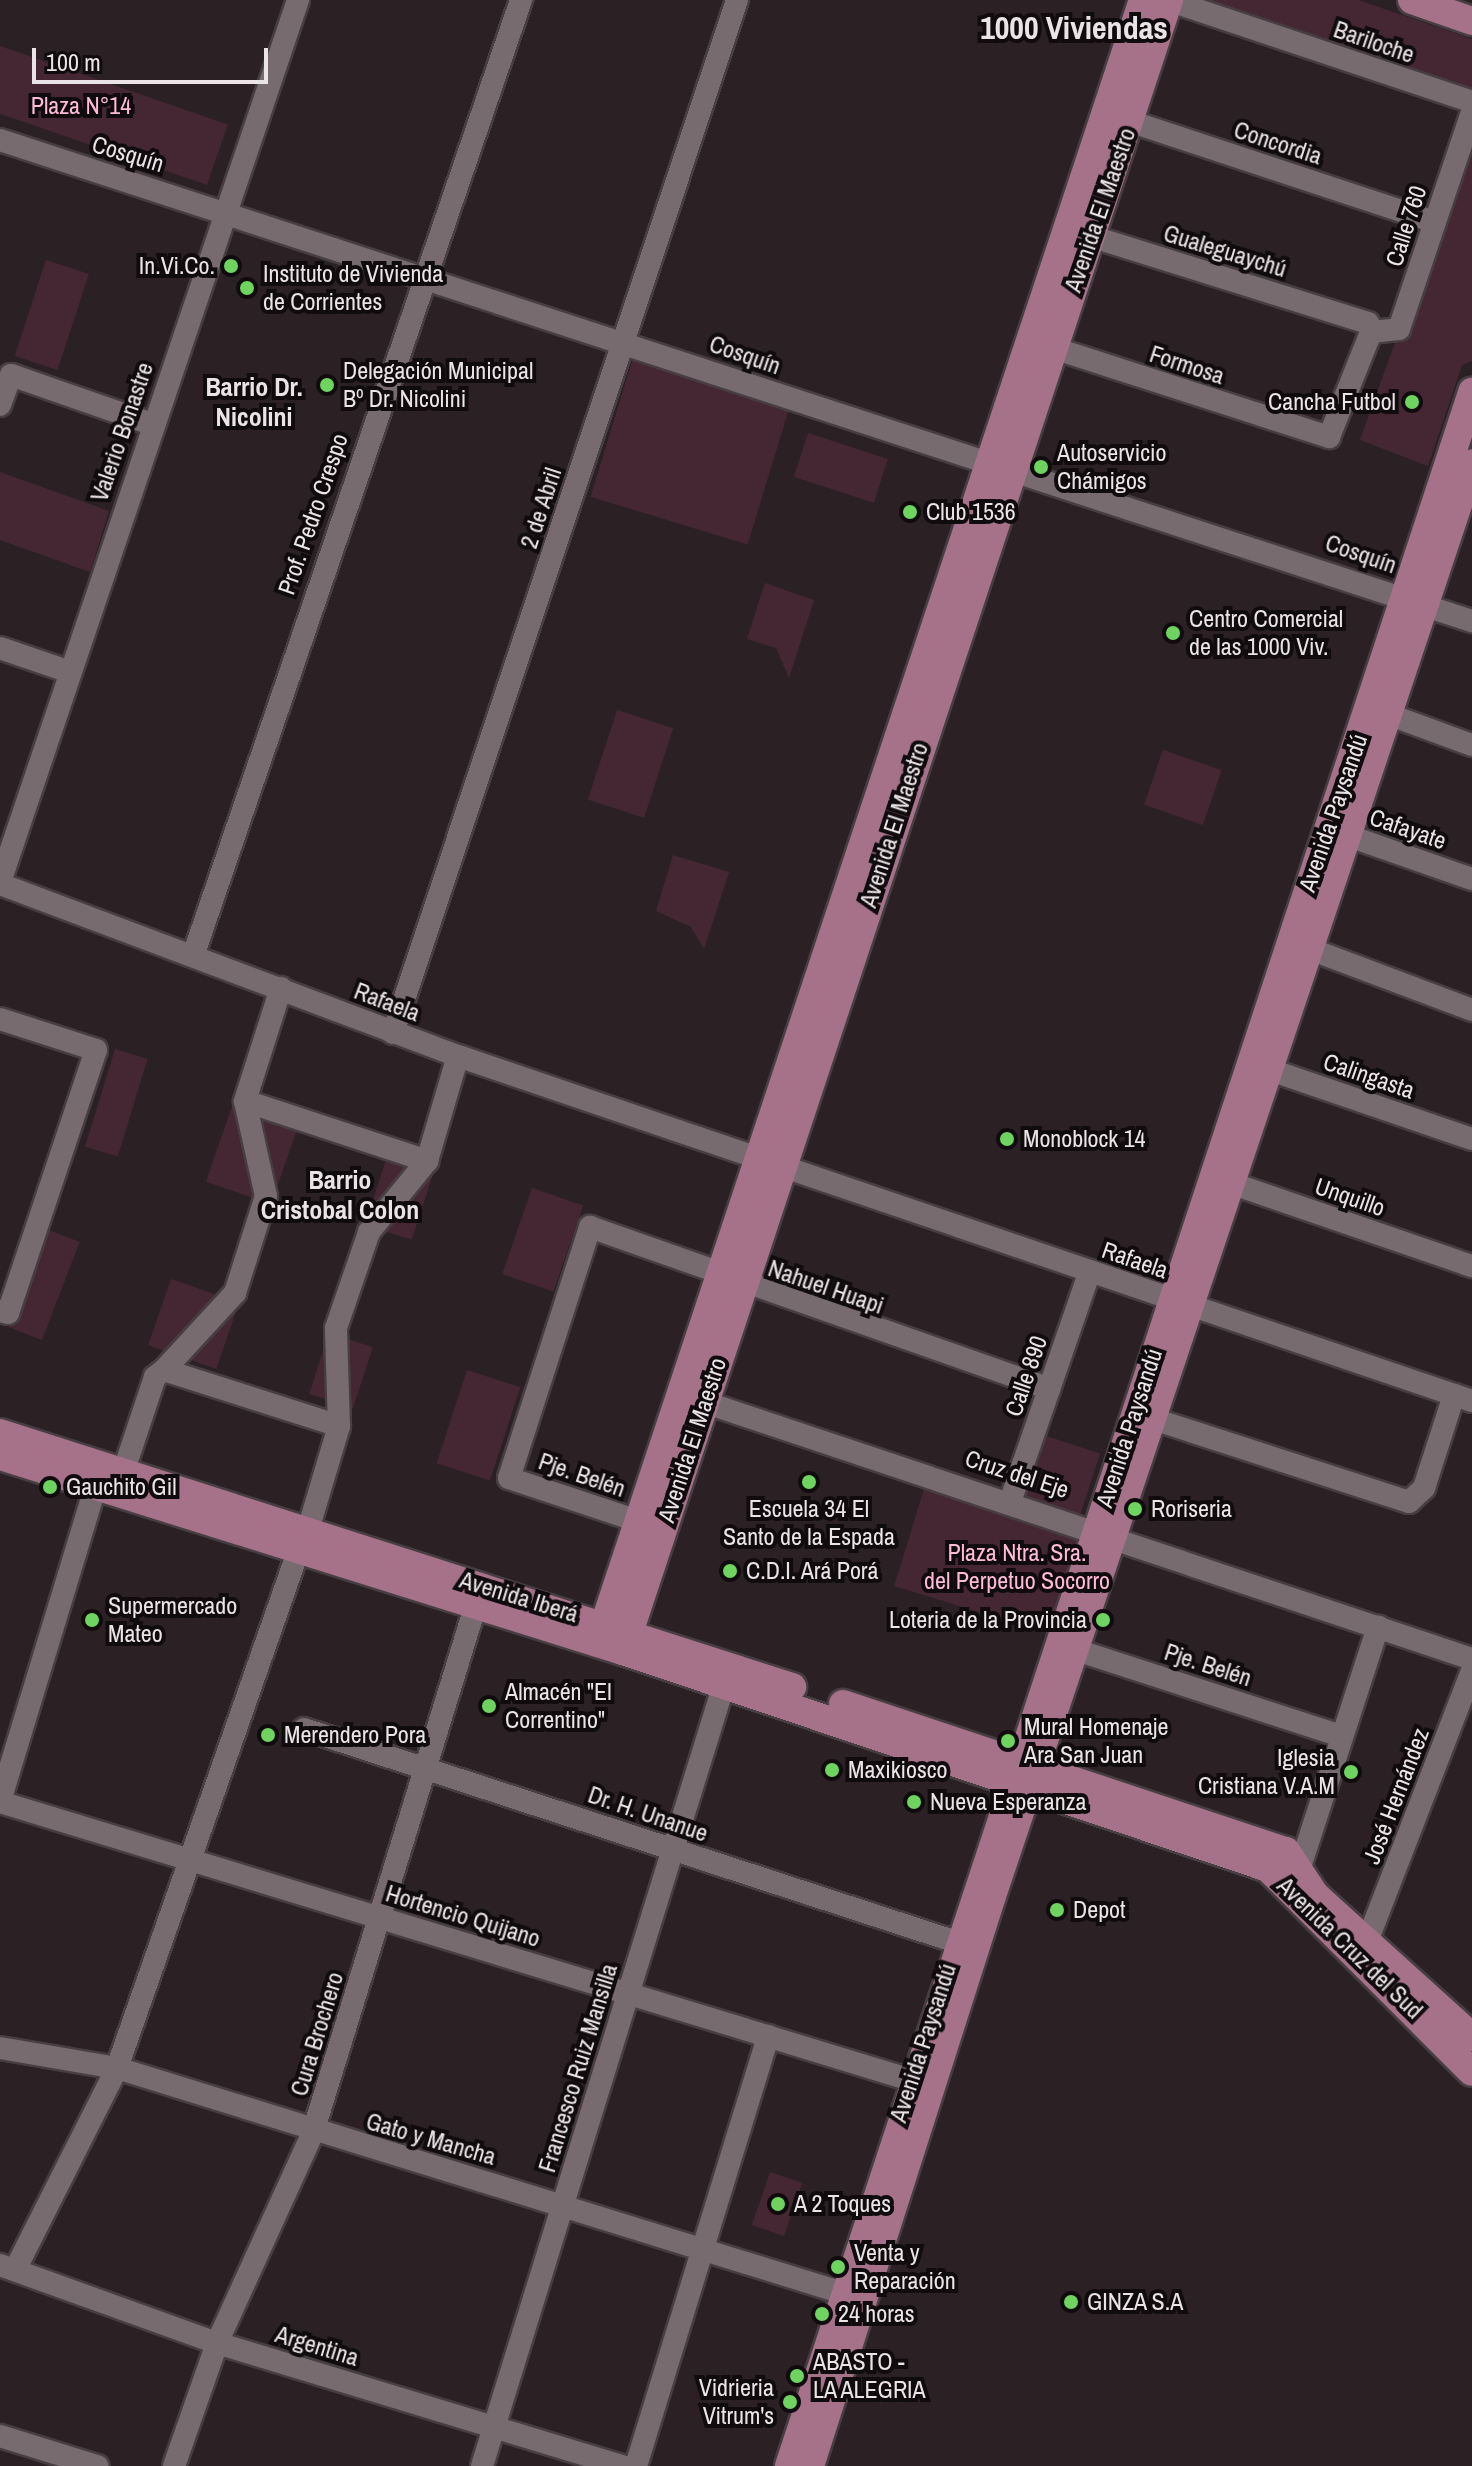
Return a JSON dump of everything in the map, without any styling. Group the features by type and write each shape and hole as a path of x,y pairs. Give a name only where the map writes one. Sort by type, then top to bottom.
{"main road":[{"name":"Avenida El Maestro","path":"1118,117 1143,0"},
{"name":"Avenida El Maestro","path":"614,1637 1041,344 1118,117 1169,0"},
{"path":"1412,0 1472,21"},
{"name":"Avenida Paysandú","path":"810,2466 966,1945 1022,1773 1068,1647 1414,601 1462,480 1472,392"},
{"name":"Avenida El Maestro","path":"614,1637 638,1521 692,1398"},
{"name":"Avenida Iberá","path":"0,1433 123,1473 476,1604 614,1637 724,1684 1022,1773"},
{"name":"Avenida Iberá","path":"0,1456 96,1486 303,1540 614,1637 1022,1773"},
{"name":"Avenida Cruz del Sud","path":"1022,1773 1286,1851 1315,1895 1472,2072"},
{"name":"Avenida Cruz del Sud","path":"1022,1773 1268,1868 1472,2037"},
{"name":"Avenida Paysandú","path":"789,2466 911,2080 966,1945"}],"street":[{"name":"Valerio Bonastre","path":"0,883 224,210 298,0"},
{"name":"Prof. Pedro Crespo","path":"193,956 422,274 521,0"},
{"name":"2 de Abril","path":"393,1033 737,0"},
{"name":"Bariloche","path":"1169,0 1472,102"},
{"name":"Calle 760","path":"1370,328 1399,329 1472,112"},
{"name":"Concordia","path":"1118,117 1435,222"},
{"name":"Cosquín","path":"0,140 625,340 999,470 1472,621"},
{"name":"Gualeguaychú","path":"1079,232 1370,328"},
{"name":"Formosa","path":"1041,344 1329,437 1370,328"},
{"path":"0,405 11,375 152,424"},
{"path":"0,648 70,672"},
{"path":"1378,711 1472,745"},
{"name":"Cafayate","path":"1337,832 1472,879"},
{"name":"Rafaela","path":"0,883 458,1056 1463,1398"},
{"path":"1299,944 1472,1010"},
{"path":"123,1473 155,1377 235,1293 266,1196 245,1101 281,988"},
{"path":"0,1019 96,1050 8,1313 0,1311"},
{"path":"8,2268 117,2068 303,1540 339,1426 336,1328 369,1232 427,1161 458,1056"},
{"name":"Calingasta","path":"1259,1065 1472,1139"},
{"path":"245,1101 427,1161"},
{"name":"Unquillo","path":"1222,1180 1472,1266"},
{"name":"Nahuel Huapi","path":"509,1478 590,1227 1049,1389"},
{"name":"Calle 890","path":"1011,1499 1090,1271"},
{"path":"164,1370 339,1426"},
{"name":"Cruz del Eje","path":"692,1398 1011,1499 1472,1659"},
{"path":"1143,1416 1387,1501 1409,1502 1424,1488 1463,1398"},
{"name":"Pje. Belén","path":"509,1478 638,1521"},
{"path":"0,1801 96,1486"},
{"name":"Cura Brochero","path":"174,2466 217,2343 313,2132 476,1604"},
{"path":"1299,1870 1378,1627"},
{"name":"Pje. Belén","path":"1068,1647 1341,1736"},
{"name":"José Hernández","path":"1364,1950 1472,1671"},
{"name":"Francesco Ruiz Mansilla","path":"482,2466 724,1684"},
{"name":"Dr. H. Unanue","path":"304,1729 425,1765 672,1850 966,1945"},
{"name":"Hortencio Quijano","path":"0,1801 911,2080"},
{"path":"636,2466 768,2036"},
{"name":"Gato y Mancha","path":"0,2048 117,2068 313,2132 843,2293"},
{"name":"Argentina","path":"8,2268 217,2343 623,2466"},
{"path":"0,2436 24,2455 97,2466"}],"green space":[{"path":"1207,0 1358,0 1472,39 1472,91"},
{"name":"Plaza N°14","path":"0,46 228,124 207,185 0,114"},
{"path":"1472,137 1472,361 1462,365 1428,466 1360,440 1396,340 1404,342"},
{"path":"46,260 89,274 58,370 15,356"},
{"path":"633,358 790,406 747,545 591,497"},
{"path":"808,433 888,459 874,503 794,477"},
{"path":"0,472 109,511 90,572 0,540"},
{"path":"765,583 814,600 789,678 776,648 747,639"},
{"path":"617,710 673,728 644,818 588,799"},
{"path":"1163,750 1222,770 1203,825 1144,805"},
{"path":"673,855 729,872 704,949 691,927 656,911"},
{"path":"115,1049 148,1059 118,1156 85,1147"},
{"path":"232,1106 297,1128 271,1204 206,1182"},
{"path":"386,1160 433,1175 412,1240 365,1225"},
{"path":"532,1188 583,1206 553,1292 502,1274"},
{"path":"46,1229 80,1242 42,1340 8,1327"},
{"path":"171,1279 239,1302 216,1369 148,1345"},
{"path":"329,1333 373,1347 353,1408 309,1394"},
{"path":"467,1370 520,1387 490,1481 437,1463"},
{"path":"1043,1435 1100,1454 1080,1516 1023,1498"},
{"name":"Plaza Ntra. Sra. del Perpetuo Socorro","path":"927,1479 1090,1529 1057,1636 894,1586"},
{"name":"A 2 Toques","path":"770,2172 802,2183 784,2236 752,2225"}],"place":[{"name":"In.Vi.Co.","path":"231,266"},
{"name":"Instituto de Vivienda de Corrientes","path":"247,288"},
{"name":"Delegación Municipal Bº Dr. Nicolini","path":"327,385"},
{"name":"Cancha Futbol","path":"1412,402"},
{"name":"Autoservicio Chámigos","path":"1041,467"},
{"name":"Club 1536","path":"910,512"},
{"name":"Centro Comercial de las 1000 Viv.","path":"1173,633"},
{"name":"Monoblock 14","path":"1007,1139"},
{"name":"Escuela 34 El Santo de la Espada","path":"809,1482"},
{"name":"Gauchito Gil","path":"50,1487"},
{"name":"Roriseria","path":"1135,1509"},
{"name":"C.D.I. Ará Porá","path":"730,1571"},
{"name":"Supermercado Mateo","path":"92,1620"},
{"name":"Loteria de la Provincia","path":"1103,1620"},
{"name":"Almacén \"El Correntino\"","path":"489,1706"},
{"name":"Merendero Pora","path":"268,1735"},
{"name":"Mural Homenaje Ara San Juan","path":"1008,1741"},
{"name":"Maxikiosco","path":"832,1770"},
{"name":"Iglesia Cristiana V.A.M","path":"1351,1772"},
{"name":"Nueva Esperanza","path":"914,1802"},
{"name":"Depot","path":"1057,1910"},
{"name":"A 2 Toques","path":"778,2204"},
{"name":"Venta y Reparación","path":"838,2267"},
{"name":"GINZA S.A","path":"1071,2302"},
{"name":"24 horas","path":"822,2314"},
{"name":"ABASTO - LA ALEGRIA","path":"797,2376"},
{"name":"Vidrieria Vitrum's","path":"790,2402"}],"district":[{"name":"1000 Viviendas","path":"1074,28"},
{"name":"Barrio Dr. Nicolini","path":"254,402"},
{"name":"Barrio Cristobal Colon","path":"340,1195"}]}
